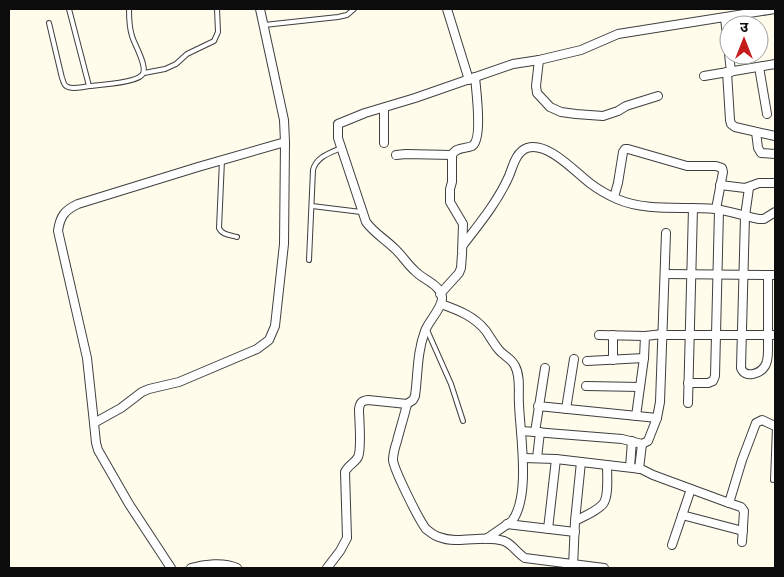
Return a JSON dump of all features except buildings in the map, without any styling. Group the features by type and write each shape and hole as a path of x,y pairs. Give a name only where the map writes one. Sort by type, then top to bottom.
{"street":[{"path":"94,423 121,408 142,392 179,382 257,349 269,340 275,326 284,244 284,120 260,9"},
{"path":"440,294 461,268 463,245 462,220 450,202 452,155 456,150 472,146 476,141 478,108 472,78 447,9"},
{"path":"742,15 771,10"},
{"path":"327,568 347,538 345,472 358,458 360,451 358,409 360,404 362,401 368,400 407,404 413,400 422,338 441,304 442,297 436,286 416,273 394,248 370,228 366,222 338,138 338,124 365,113 415,98 512,64 581,50 618,34 719,19"},
{"path":"539,60 537,93 550,106 561,112 603,116 626,106 658,96"},
{"path":"704,76 775,64"},
{"path":"728,65 730,123 735,127 775,136"},
{"path":"759,67 767,114"},
{"path":"384,108 384,143"},
{"path":"756,132 758,148 761,153 775,154"},
{"path":"171,568 129,504 98,450 87,358 58,231 60,221 65,212 78,204 285,142"},
{"path":"463,245 492,206 516,158 528,148 537,148 550,152 591,184 628,203 718,210 762,219 775,212"},
{"path":"614,197 622,152 625,149 687,166 716,166 722,168 718,210 718,275 714,379 708,383 688,383"},
{"path":"396,155 452,155"},
{"path":"720,184 749,188 759,183 775,183"},
{"path":"665,274 718,275 743,275 771,275 772,334 764,367 758,372 748,374 742,371 743,275 745,216 749,188"},
{"path":"688,403 693,208"},
{"path":"522,431 622,439 642,444 648,441 657,418 660,402 666,233"},
{"path":"441,304 471,316 485,329 499,350 514,363 518,375 518,402 522,431 522,490 518,511 512,520 486,539"},
{"path":"599,335 772,334"},
{"path":"613,336 613,360"},
{"path":"636,416 645,336"},
{"path":"587,361 644,358"},
{"path":"566,409 574,359"},
{"path":"537,458 538,406 546,368"},
{"path":"586,386 640,387"},
{"path":"407,404 393,461 420,520 427,530 434,535 447,539 503,541 525,558 573,566 604,568"},
{"path":"538,406 657,418"},
{"path":"730,502 742,460 756,423 762,420 775,426"},
{"path":"630,468 632,441"},
{"path":"640,469 642,444"},
{"path":"522,458 556,459 640,469 730,502 744,511 742,542"},
{"path":"548,529 556,459"},
{"path":"573,566 581,462"},
{"path":"575,521 604,503 607,465"},
{"path":"672,545 691,489"},
{"path":"682,515 743,531"},
{"path":"507,524 575,532"},
{"path":"191,568 205,565 228,565 237,568"}],"lane":[{"path":"69,9 89,86"},
{"path":"130,9 132,36 142,60 144,73"},
{"path":"49,23 62,78 66,86 76,88 136,79 144,73 165,69 176,64 186,54 214,41 218,32 217,9"},
{"path":"264,25 338,17 347,15 354,9"},
{"path":"309,260 314,166 318,160 341,148"},
{"path":"222,160 219,228 221,232 237,237"},
{"path":"312,206 362,212"},
{"path":"426,328 451,384 463,421"},
{"path":"773,480 775,426"}]}
